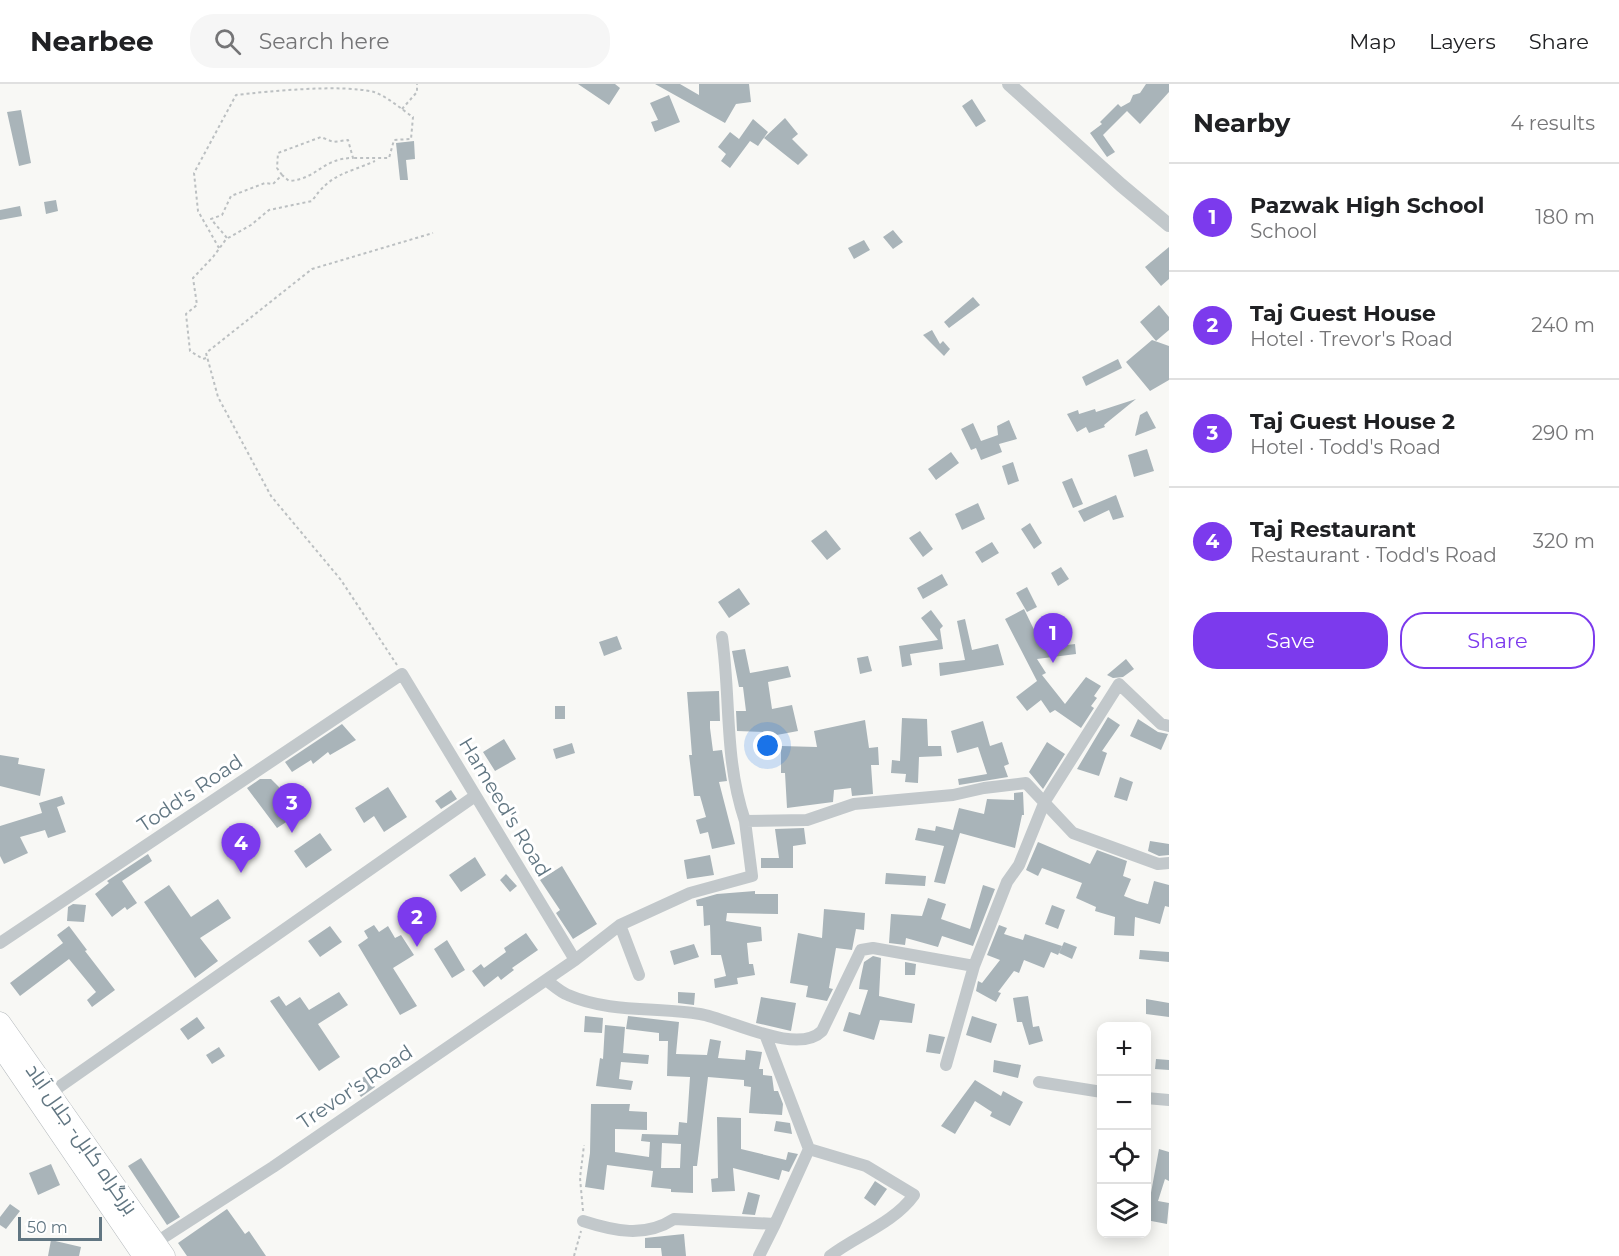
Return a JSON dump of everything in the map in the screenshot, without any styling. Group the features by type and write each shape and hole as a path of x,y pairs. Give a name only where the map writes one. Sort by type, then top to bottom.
{"highway":[{"name":"بزرگراه کابل- جلال آباد","path":"0,1022 154,1252"},
{"name":"بزرگراه کابل- جلال آباد","path":"0,1046 154,1252"}],"street":[{"path":"1009,84 1169,225"},
{"path":"722,637 728,677 727,724 735,790 745,821 807,820 854,804 953,795 1026,783 1072,833 1158,864 1169,863"},
{"name":"Hameed's Road","path":"402,674 574,960"},
{"name":"Todd's Road","path":"0,943 402,674"},
{"path":"946,1065 974,966 1006,882 1019,865 1045,801 1119,684 1161,724 1169,726"},
{"path":"49,1094 475,796"},
{"name":"Trevor's Road","path":"154,1252 273,1167 546,980 620,925 690,893 752,876 745,821"},
{"path":"620,925 639,975"},
{"path":"546,980 567,995 598,1004 701,1014 765,1034 806,1041 815,1038 831,1015 861,950 868,947 974,966"},
{"path":"759,1256 809,1149 765,1034"},
{"path":"1039,1082 1097,1091"},
{"path":"1151,1098 1169,1100"},
{"path":"809,1149 866,1166 914,1195 862,1238 846,1244 830,1256"},
{"path":"583,1221 618,1232 662,1227 674,1219 775,1224"}],"path":[{"path":"402,109 417,92 417,84"},
{"path":"206,358 203,359 190,351 186,314 197,305 193,278 219,249 226,239 251,225 269,210 312,201 323,185 337,176 377,160 389,158 394,140 411,138 413,117 374,92 338,88 292,89 236,95 194,173 198,211 219,249"},
{"path":"352,158 348,140 333,142 321,137 278,153 277,168 289,181 303,180 336,158 377,160"},
{"path":"226,239 211,219 222,215 231,196 265,183 273,184 282,175"},
{"path":"402,674 389,650 341,580 271,496 218,397 206,353 312,269 433,233"},
{"path":"574,1256 583,1221 580,1178 584,1145"}],"building":[{"path":"578,84 615,84 620,88 609,105"},
{"path":"655,84 680,84 699,95 699,84 749,84 751,102 736,104 725,123"},
{"path":"1146,84 1169,84 1169,92 1140,124 1127,111 1103,135 1115,152 1107,157 1090,133 1102,124 1100,122 1118,104 1121,107 1130,102 1133,95 1140,93"},
{"path":"669,95 680,122 655,132 651,122 658,120 650,103"},
{"path":"972,99 986,121 976,127 962,106"},
{"path":"21,110 31,163 19,166 7,112"},
{"path":"785,118 798,134 792,139 808,155 798,165 764,138"},
{"path":"753,119 768,132 758,146 750,141 730,168 721,161 726,154 718,147 730,132 739,139"},
{"path":"414,141 415,159 406,160 408,180 400,180 396,143"},
{"path":"56,200 58,211 46,214 44,202"},
{"path":"20,206 22,216 0,220 0,210"},
{"path":"893,230 903,242 893,249 883,237"},
{"path":"864,240 870,250 854,259 848,248"},
{"path":"1169,247 1169,279 1161,286 1145,267"},
{"path":"973,297 980,305 949,328 944,322"},
{"path":"1159,305 1169,317 1169,330 1156,341 1140,322"},
{"path":"932,330 940,344 943,341 950,349 944,356 923,335"},
{"path":"1152,340 1169,346 1169,380 1150,391 1126,362"},
{"path":"1118,359 1122,368 1086,386 1082,377"},
{"path":"1136,399 1104,425 1105,427 1089,433 1086,427 1077,432 1067,414 1078,410 1079,414 1095,409 1096,412"},
{"path":"1147,411 1156,428 1135,436 1140,415"},
{"path":"1009,420 1017,439 999,444 1002,452 981,460 976,448 971,450 961,429 973,423 981,441 998,435 997,426"},
{"path":"1147,449 1154,471 1134,477 1128,455"},
{"path":"951,452 959,463 936,480 928,469"},
{"path":"1013,462 1019,481 1008,485 1002,466"},
{"path":"1072,478 1083,504 1073,508 1062,482"},
{"path":"1116,495 1124,517 1113,520 1109,510 1084,522 1078,511"},
{"path":"978,503 985,519 962,530 955,514"},
{"path":"1030,523 1042,543 1034,549 1021,529"},
{"path":"826,530 841,549 827,560 811,541"},
{"path":"920,531 933,549 923,557 909,538"},
{"path":"992,542 999,553 982,563 975,552"},
{"path":"1061,567 1069,579 1058,586 1051,573"},
{"path":"942,574 948,585 923,599 917,588"},
{"path":"1027,587 1037,607 1027,612 1016,593"},
{"path":"739,588 750,604 729,618 718,602"},
{"path":"1024,609 1043,648 1075,644 1076,654 1037,659 1046,673 1042,675 1065,704 1086,677 1101,686 1094,696 1097,698 1091,706 1094,708 1081,728 1055,710 1050,713 1041,700 1027,711 1016,697 1037,681 1005,619"},
{"path":"931,610 943,626 940,629 943,649 910,654 912,665 902,667 899,646 938,640 921,618"},
{"path":"965,619 972,650 998,644 1004,665 940,676 939,663 965,660 957,621"},
{"path":"617,636 622,649 604,656 599,642"},
{"path":"745,649 750,673 788,666 791,677 768,682 772,709 792,705 798,731 766,737 765,732 737,731 736,711 746,711 743,687 739,687 732,651"},
{"path":"868,656 872,671 860,674 857,658"},
{"path":"1126,659 1134,669 1123,677 1113,678 1107,675"},
{"path":"719,691 720,721 710,721 710,728 713,751 722,750 727,781 719,782 735,844 712,849 708,832 700,834 696,820 706,817 700,796 694,796 689,755 692,755 687,692"},
{"path":"555,706 565,706 565,719 555,719"},
{"path":"1108,717 1120,725 1102,751 1107,753 1099,776 1077,769"},
{"path":"902,718 927,719 928,746 941,746 942,756 919,757 918,783 905,782 906,774 891,773 892,760 900,761"},
{"path":"1138,719 1158,732 1168,734 1161,750 1130,736"},
{"path":"865,720 869,748 878,747 879,765 871,765 873,794 852,796 851,788 834,790 833,802 787,808 785,773 781,773 781,746 817,747 814,731"},
{"path":"983,721 990,746 1002,742 1009,764 1004,766 1008,777 959,785 958,779 987,774 978,747 957,753 951,731"},
{"path":"342,724 356,740 330,755 328,752 313,764 311,760 292,772 285,762"},
{"path":"504,739 516,759 495,771 483,752"},
{"path":"1047,742 1065,754 1043,789 1029,772"},
{"path":"572,743 575,753 556,759 553,749"},
{"path":"0,755 19,758 18,764 45,769 40,796 0,786"},
{"path":"1120,777 1133,782 1127,801 1114,797"},
{"path":"260,779 271,779 286,794 289,792 299,808 291,813 294,817 277,828 247,788"},
{"path":"388,787 407,817 384,832 374,816 364,823 355,808"},
{"path":"451,790 457,799 441,809 435,801"},
{"path":"1023,792 1024,815 1022,815 1015,848 960,833 945,884 934,882 944,846 915,840 918,828 935,831 936,826 953,830 959,808 984,814 987,799 1014,800 1014,793"},
{"path":"62,796 65,804 57,807 66,832 48,838 45,830 20,837 28,853 4,864 0,856 0,826 42,813 39,803"},
{"path":"804,828 806,844 793,846 793,868 761,868 761,858 779,858 775,829"},
{"path":"320,833 332,850 306,868 294,851"},
{"path":"1150,841 1169,844 1169,855 1159,856 1148,851"},
{"path":"1038,842 1090,864 1097,850 1127,861 1123,876 1131,879 1124,896 1137,901 1148,904 1154,881 1169,885 1169,907 1165,906 1160,924 1135,917 1134,936 1114,935 1115,917 1095,911 1096,907 1076,898 1082,883 1042,868 1038,876 1026,870"},
{"path":"148,854 152,861 122,881 137,903 127,910 125,907 112,917 95,894 109,883 107,881"},
{"path":"710,855 714,875 687,879 684,860"},
{"path":"475,857 486,875 461,892 449,875"},
{"path":"562,866 597,924 573,939 556,913 560,910 540,880"},
{"path":"886,873 926,876 925,886 885,884"},
{"path":"506,874 517,886 510,892 500,880"},
{"path":"169,885 191,917 218,899 231,918 200,938 218,961 195,978 144,902"},
{"path":"983,885 995,889 973,946 942,936 938,947 906,938 905,945 889,943 891,914 922,916 928,898 946,904 941,919 970,929"},
{"path":"755,891 755,894 778,894 778,914 727,913 726,921 761,927 762,941 747,943 749,964 753,964 755,975 737,978 738,984 715,988 714,979 726,976 721,955 711,955 710,925 704,926 703,906 697,906 696,900 717,894"},
{"path":"73,904 86,905 84,922 67,921 68,907"},
{"path":"1052,905 1065,910 1058,929 1045,924"},
{"path":"824,909 865,913 864,930 856,929 852,950 836,948 829,988 833,989 827,1001 806,997 808,986 790,983 798,933 822,938"},
{"path":"374,925 379,932 388,926 395,938 401,935 414,955 393,968 417,1006 400,1015 358,945 368,938 364,931"},
{"path":"999,925 1007,928 1004,934 1023,940 1025,934 1062,946 1058,955 1051,952 1044,968 1024,960 1019,973 1014,971 998,992 1001,993 996,1002 976,991 978,981 982,983 1000,960 987,955"},
{"path":"69,926 115,990 92,1007 87,1000 96,992 69,959 20,996 10,983 63,943 57,935"},
{"path":"330,926 342,942 320,957 308,941"},
{"path":"526,933 538,950 512,968 514,970 501,980 498,976 484,987 472,971 481,964 484,968 506,952 504,948"},
{"path":"447,940 465,970 452,978 434,949"},
{"path":"1064,942 1077,947 1072,959 1059,953"},
{"path":"694,944 699,957 674,965 670,951"},
{"path":"1140,950 1169,952 1169,962 1139,959"},
{"path":"873,956 881,958 879,996 915,1004 912,1023 880,1020 874,1040 843,1031 849,1012 860,1015 868,990 859,989 864,962"},
{"path":"905,962 916,964 915,975 905,975"},
{"path":"339,992 348,1005 318,1024 340,1057 319,1071 270,1001 279,996 286,1006 300,997 309,1010"},
{"path":"678,992 695,993 694,1005 678,1003"},
{"path":"1028,996 1033,1027 1039,1026 1043,1041 1029,1045 1022,1022 1017,1022 1013,998"},
{"path":"761,997 796,1003 791,1031 756,1023"},
{"path":"1146,999 1169,1003 1169,1017 1146,1014"},
{"path":"585,1016 603,1018 602,1033 584,1032"},
{"path":"628,1016 679,1022 676,1054 707,1055 710,1039 721,1041 718,1058 745,1060 746,1050 762,1052 759,1069 763,1069 763,1075 772,1076 774,1091 778,1091 783,1104 782,1115 749,1113 751,1087 744,1086 744,1080 708,1077 697,1166 693,1166 693,1193 671,1192 671,1189 651,1187 653,1171 607,1165 604,1190 585,1187 590,1153 591,1104 630,1104 629,1111 647,1112 647,1130 615,1129 615,1152 649,1157 650,1142 641,1141 642,1134 678,1135 679,1122 687,1123 690,1077 667,1076 668,1041 659,1041 659,1033 626,1029","holes":["662,1143 681,1144 680,1168 661,1168"]},
{"path":"972,1016 997,1024 991,1043 966,1035"},
{"path":"197,1017 205,1028 188,1040 180,1029"},
{"path":"605,1025 625,1027 623,1053 649,1055 648,1064 621,1062 619,1079 633,1081 631,1090 596,1086 600,1058 603,1059"},
{"path":"929,1034 945,1037 940,1054 926,1052"},
{"path":"219,1047 225,1056 212,1064 206,1055"},
{"path":"1156,1059 1169,1060 1169,1070 1155,1069"},
{"path":"994,1060 1021,1065 1018,1078 993,1072"},
{"path":"366,1075 375,1087 361,1097 358,1093 360,1090 355,1084"},
{"path":"975,1080 1001,1096 1003,1091 1023,1102 1010,1126 990,1116 992,1112 975,1101 955,1134 941,1126"},
{"path":"717,1117 741,1118 741,1149 786,1160 788,1152 798,1154 789,1172 782,1170 779,1180 733,1168 735,1191 712,1192 711,1179 718,1178"},
{"path":"776,1121 790,1123 792,1134 774,1131"},
{"path":"1159,1149 1169,1152 1169,1181 1165,1179 1158,1201 1169,1203 1167,1224 1151,1221 1151,1193"},
{"path":"141,1158 180,1217 167,1225 128,1166"},
{"path":"51,1164 60,1185 38,1195 29,1173"},
{"path":"875,1181 887,1189 875,1206 864,1198"},
{"path":"748,1192 760,1195 755,1215 742,1214"},
{"path":"10,1204 20,1211 6,1229 0,1225 0,1217"},
{"path":"227,1209 245,1234 249,1231 266,1256 187,1256 178,1243"},
{"path":"684,1234 686,1256 662,1256 661,1248 645,1248 645,1238"},
{"path":"51,1240 81,1247 79,1256 48,1256"}],"place":[{"name":"Pazwak High School","path":"1053,663"},
{"name":"Taj Guest House 2","path":"292,833"},
{"name":"Taj Restaurant","path":"241,873"},
{"name":"Taj Guest House","path":"417,947"}]}
